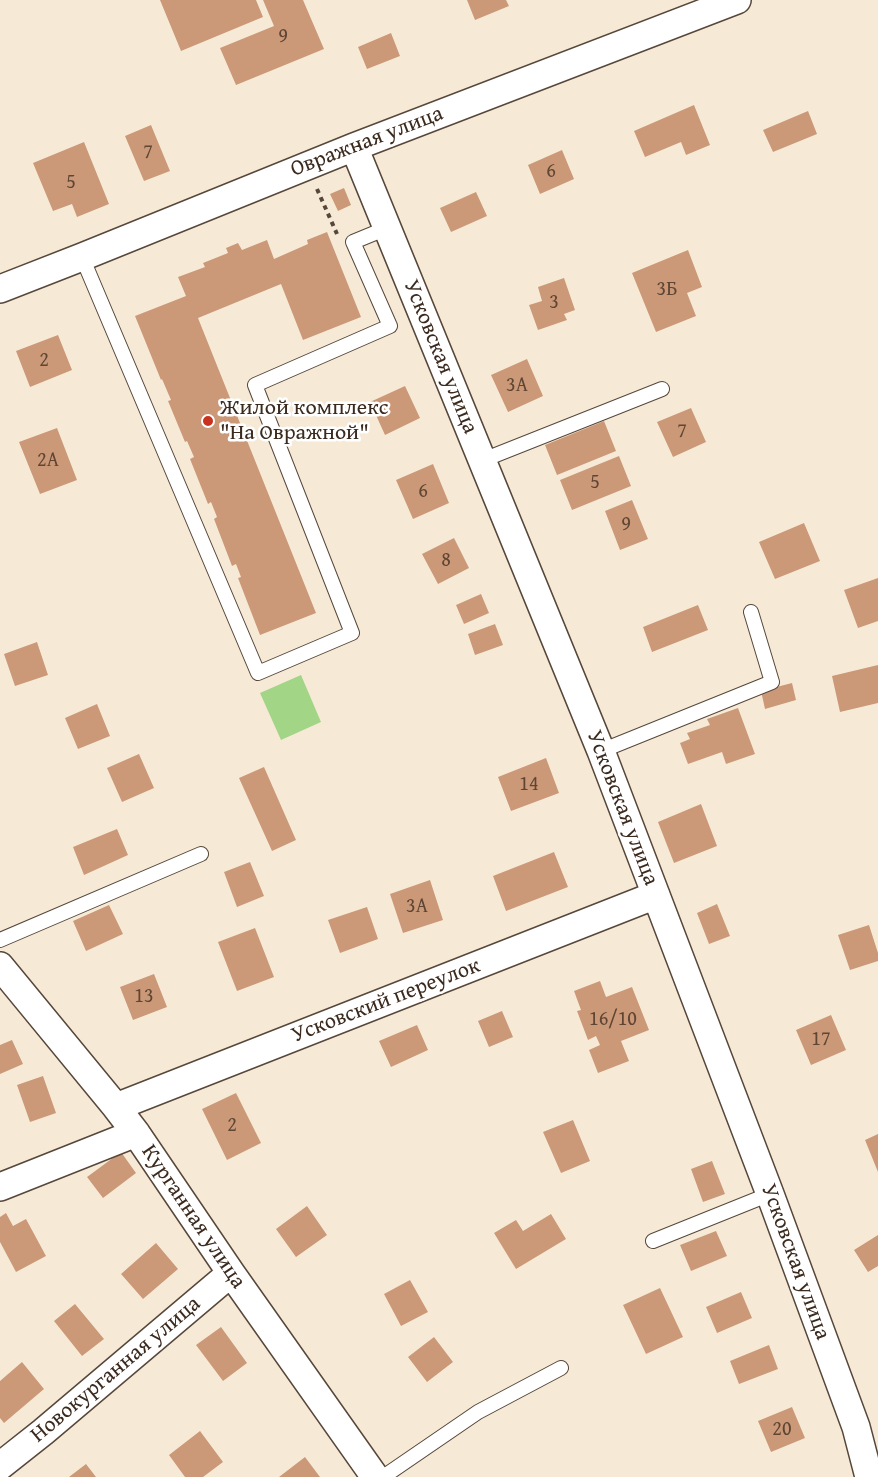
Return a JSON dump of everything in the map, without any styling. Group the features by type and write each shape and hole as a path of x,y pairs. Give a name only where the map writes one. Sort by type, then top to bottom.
{"street":[{"name":"Овражная улица","path":"0,289 354,147 736,0"},
{"name":"Усковская улица","path":"354,147 601,752 856,1426 869,1477"},
{"name":"Усковский переулок","path":"116,1107 656,896"},
{"name":"Курганная улица","path":"0,966 136,1133 231,1274 375,1477"},
{"path":"0,1187 136,1133"},
{"name":"Новокурганная улица","path":"0,1466 231,1274"}],"lane":[{"path":"82,257 258,673 352,633 255,385 390,326 353,242 387,228"},
{"path":"483,460 662,389"},
{"path":"601,752 772,682 752,612"},
{"path":"0,940 201,854"},
{"path":"653,1242 770,1194"},
{"path":"383,1477 478,1412 561,1368"}],"green space":[{"path":"301,675 321,722 281,740 260,693"}],"building":[{"path":"160,0 256,0 263,17 181,51"},
{"path":"263,0 303,0 324,49 236,85 220,48 274,26"},
{"path":"467,0 506,0 509,6 475,20"},
{"path":"391,33 400,56 367,69 358,47"},
{"path":"694,105 710,145 686,155 681,142 645,157 634,131"},
{"path":"808,111 817,134 773,152 763,130"},
{"path":"151,125 170,171 144,181 125,136"},
{"path":"84,142 109,204 77,217 72,204 53,211 33,163"},
{"path":"562,150 574,179 540,194 528,165"},
{"path":"344,188 351,205 338,211 330,194"},
{"path":"476,192 487,216 451,232 440,208"},
{"name":"Жилой комплекс \"На Овражной\"","path":"327,232 361,317 303,340 281,284 198,318 316,613 260,635 238,578 241,577 236,564 232,566 214,519 217,517 211,502 208,504 190,459 194,457 187,441 185,442 168,401 171,400 135,316 186,296 178,277 205,267 203,263 228,253 226,248 238,243 242,250 267,240 274,259 308,244 307,240"},
{"path":"688,250 702,287 687,293 696,316 656,332 632,273"},
{"path":"564,278 575,310 564,314 567,320 538,330 529,305 542,301 538,287"},
{"path":"58,335 72,370 30,387 16,351"},
{"path":"527,359 543,396 508,412 491,375"},
{"path":"405,386 420,418 385,435 370,402"},
{"path":"691,408 706,442 673,457 657,422"},
{"path":"604,421 616,451 557,475 545,445"},
{"path":"57,428 77,480 40,494 19,442"},
{"path":"619,456 631,486 572,510 560,480"},
{"path":"433,464 449,503 413,519 396,480"},
{"path":"632,500 648,539 620,550 605,511"},
{"path":"804,523 820,561 775,579 759,542"},
{"path":"454,538 469,568 438,584 422,554"},
{"path":"878,578 878,621 858,628 844,590"},
{"path":"481,594 489,613 464,624 456,605"},
{"path":"698,605 708,630 652,652 643,627"},
{"path":"495,624 503,645 475,655 468,634"},
{"path":"37,642 48,675 15,686 4,654"},
{"path":"878,665 878,703 840,712 832,676"},
{"path":"792,683 796,700 765,709 761,691"},
{"path":"97,704 110,736 78,749 65,718"},
{"path":"738,708 755,754 726,764 722,752 688,764 680,743 690,739 687,733 710,725 707,719"},
{"path":"139,754 154,788 122,802 107,768"},
{"path":"546,758 559,793 511,811 498,777"},
{"path":"264,767 296,840 272,851 239,778"},
{"path":"701,804 717,846 674,863 658,822"},
{"path":"117,829 128,855 84,875 73,847"},
{"path":"554,852 568,887 506,911 493,876"},
{"path":"250,862 264,896 237,907 224,872"},
{"path":"430,880 443,920 403,933 390,894"},
{"path":"717,904 730,936 709,944 697,913"},
{"path":"109,905 123,934 86,951 73,921"},
{"path":"367,907 378,939 340,953 328,920"},
{"path":"869,925 878,953 878,961 850,970 838,935"},
{"path":"255,928 274,977 237,991 218,942"},
{"path":"154,974 167,1007 133,1020 120,987"},
{"path":"600,981 606,997 632,987 649,1030 621,1041 629,1061 598,1073 589,1050 600,1045 596,1036 588,1040 577,1011 581,1010 574,991"},
{"path":"502,1011 513,1037 489,1047 478,1021"},
{"path":"831,1015 846,1050 811,1065 796,1030"},
{"path":"417,1025 428,1050 391,1067 379,1041"},
{"path":"12,1040 23,1064 0,1074 0,1045"},
{"path":"43,1076 56,1113 30,1122 17,1085"},
{"path":"236,1093 261,1143 227,1160 202,1109"},
{"path":"573,1120 590,1161 561,1173 543,1132"},
{"path":"878,1134 878,1172 865,1140"},
{"path":"121,1152 136,1173 103,1198 87,1177"},
{"path":"712,1161 725,1194 703,1202 691,1169"},
{"path":"307,1206 327,1235 296,1257 276,1229"},
{"path":"6,1213 13,1226 26,1219 46,1256 16,1272 0,1242 0,1217"},
{"path":"551,1214 566,1239 516,1269 494,1233 516,1220 523,1231"},
{"path":"716,1231 727,1256 691,1271 680,1245"},
{"path":"878,1235 878,1266 868,1272 854,1250"},
{"path":"156,1243 178,1269 143,1299 121,1274"},
{"path":"410,1280 428,1312 401,1326 384,1294"},
{"path":"660,1288 683,1337 646,1354 623,1305"},
{"path":"741,1292 752,1318 717,1333 706,1307"},
{"path":"75,1304 104,1339 82,1356 54,1321"},
{"path":"221,1327 247,1363 223,1381 196,1345"},
{"path":"434,1337 453,1362 427,1382 408,1357"},
{"path":"769,1345 778,1369 739,1384 730,1361"},
{"path":"22,1362 44,1389 4,1423 0,1418 0,1381"},
{"path":"792,1407 805,1438 771,1452 758,1421"},
{"path":"200,1431 223,1462 203,1477 185,1477 169,1455"},
{"path":"305,1457 320,1477 279,1477"},
{"path":"86,1464 96,1477 69,1477"}],"place":[{"name":"Жилой комплекс \"На Овражной\"","path":"208,421"}]}
